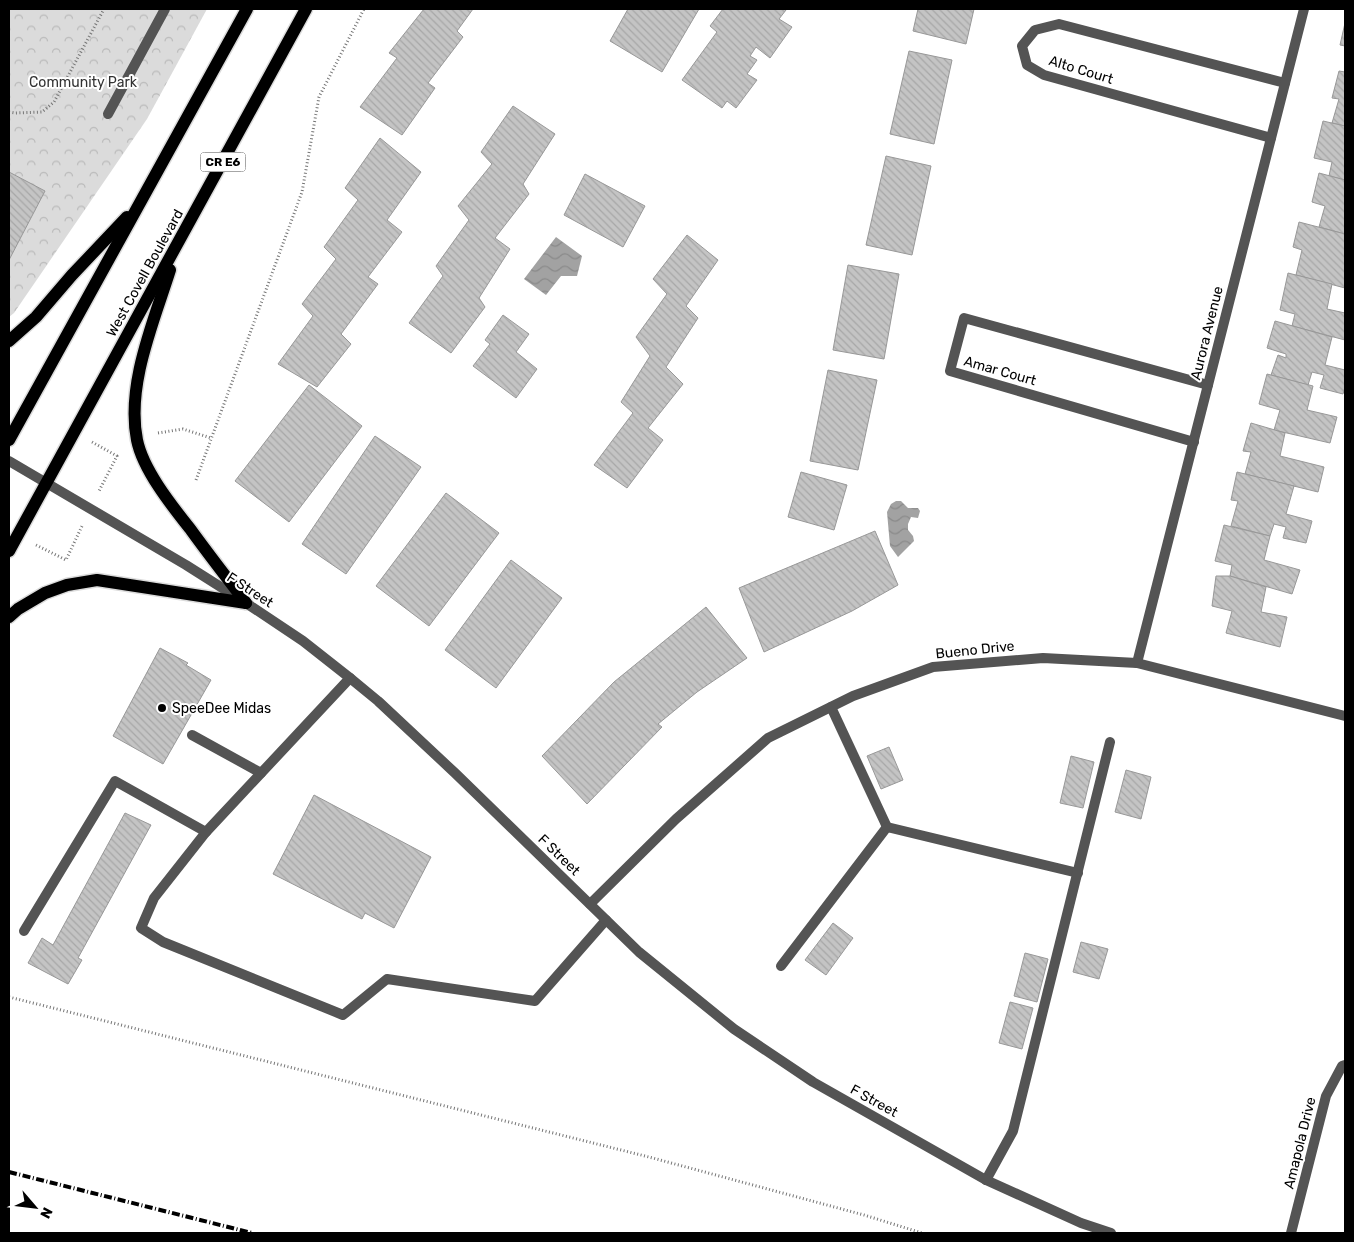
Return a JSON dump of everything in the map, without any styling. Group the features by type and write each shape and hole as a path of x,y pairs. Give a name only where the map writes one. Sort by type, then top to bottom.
{"main road":[{"path":"9,440 247,9"},
{"name":"West Covell Boulevard","path":"9,551 306,9"},
{"path":"9,341 36,317 72,274 140,204"},
{"path":"180,240 142,354 135,405 137,439 141,453 160,490 246,603"},
{"path":"9,617 18,609 45,593 67,585 97,580 246,603"}],"street":[{"path":"108,114 165,9"},
{"name":"Aurora Avenue","path":"1137,663 1304,9"},
{"name":"Alto Court","path":"1271,138 1044,75 1027,65 1022,46 1035,30 1059,24 1285,83"},
{"name":"Amar Court","path":"1194,442 950,371 964,318 1208,385"},
{"name":"F Street","path":"9,461 186,565 303,641 378,701 448,766 639,952 734,1029 813,1082 986,1180 1082,1223 1112,1233"},
{"name":"Bueno Drive","path":"590,904 676,819 768,738 853,696 933,667 1043,658 1137,663 1345,716"},
{"path":"350,678 206,832 154,898 141,928 163,942 343,1015 387,979 535,1001 606,920"},
{"path":"831,707 887,827"},
{"path":"192,736 261,774"},
{"path":"986,1180 1013,1130 1110,742"},
{"path":"24,931 115,781 206,832"},
{"path":"887,827 1078,873"},
{"path":"781,966 887,827"},
{"name":"Amapola Drive","path":"1291,1233 1326,1096 1342,1066 1345,1065"}],"path":[{"path":"9,112 42,112 54,102 104,9"},
{"path":"196,480 302,192 319,97 364,9"},
{"path":"155,434 183,429 211,438"},
{"path":"9,997 649,1157 864,1215 922,1233"}],"green space":[{"name":"Community Park","path":"9,9 207,9 147,119 14,313 9,317"}],"water":[{"path":"556,237 582,256 577,276 561,276 546,295 524,279"},
{"path":"901,501 908,508 918,508 920,511 918,518 911,517 908,524 908,530 913,536 914,541 898,557 890,546 887,512 891,504"}],"building":[{"path":"424,9 473,9 457,31 463,37 428,83 435,88 402,135 360,107 397,58 389,53"},
{"path":"628,9 699,9 662,72 610,41"},
{"path":"723,9 784,9 786,10 779,19 792,27 770,58 756,47 750,56 757,60 747,74 757,80 736,108 727,101 722,108 682,80 717,32 710,26"},
{"path":"918,9 974,9 966,44 913,31"},
{"path":"1345,23 1345,46 1340,45"},
{"path":"909,51 952,60 934,144 890,134"},
{"path":"1339,71 1345,72 1345,126 1332,123 1339,99 1332,98"},
{"path":"513,106 555,134 523,184 529,194 495,238 510,249 479,298 485,307 451,353 409,323 443,276 436,266 469,220 458,206 492,164 481,152"},
{"path":"1323,121 1345,126 1345,180 1329,176 1332,162 1314,158"},
{"path":"380,138 421,172 387,220 402,232 368,277 378,284 341,334 351,344 317,387 278,364 313,316 302,304 336,259 324,247 358,200 345,188"},
{"path":"886,156 931,166 912,255 866,245"},
{"path":"9,172 45,191 9,260"},
{"path":"1319,173 1345,180 1345,234 1319,227 1325,206 1312,202"},
{"path":"585,174 645,206 623,247 564,215"},
{"path":"1299,222 1345,234 1345,288 1296,275 1302,250 1293,247"},
{"path":"687,235 718,260 686,306 698,318 666,367 683,384 648,428 663,440 627,488 594,465 633,413 621,402 650,356 636,337 667,294 653,279"},
{"path":"848,265 899,274 884,359 833,350"},
{"path":"1288,273 1332,284 1327,309 1345,313 1345,340 1292,326 1295,314 1280,310"},
{"path":"503,315 529,334 516,352 537,369 516,398 473,366 490,344 485,340"},
{"path":"1275,321 1332,337 1325,365 1345,370 1343,394 1320,388 1324,375 1312,372 1308,385 1271,375 1278,355 1286,358 1286,354 1267,348"},
{"path":"828,370 877,380 858,470 810,461"},
{"path":"1267,374 1313,386 1307,410 1337,417 1330,443 1274,430 1280,410 1259,404"},
{"path":"309,385 362,426 289,522 235,481"},
{"path":"1251,423 1285,433 1280,456 1324,467 1318,492 1245,474 1251,452 1243,451"},
{"path":"375,436 421,467 346,574 302,544"},
{"path":"801,472 847,485 834,530 788,517"},
{"path":"1237,472 1294,486 1286,514 1312,521 1306,543 1283,538 1286,527 1274,524 1270,536 1231,526 1238,501 1231,500"},
{"path":"446,493 499,533 429,626 376,586"},
{"path":"1224,525 1270,536 1264,560 1300,570 1292,594 1230,576 1232,565 1215,561"},
{"path":"875,531 898,585 852,611 764,652 739,588"},
{"path":"511,560 562,598 496,688 445,650"},
{"path":"1216,576 1230,576 1266,587 1261,612 1287,617 1280,647 1226,633 1232,611 1212,606"},
{"path":"706,607 747,658 697,692 658,724 662,727 587,804 542,756 614,682"},
{"name":"SpeeDee Midas","path":"160,648 188,663 186,665 211,680 163,764 113,736"},
{"path":"889,747 903,780 881,789 867,756"},
{"path":"1071,756 1094,762 1083,808 1060,803"},
{"path":"1126,770 1151,777 1141,819 1115,812"},
{"path":"314,795 431,857 394,928 365,913 362,919 273,874"},
{"path":"125,813 151,825 78,958 82,960 68,984 28,963 42,938 53,945"},
{"path":"833,923 853,938 826,975 805,960"},
{"path":"1081,942 1108,949 1099,979 1073,972"},
{"path":"1025,953 1048,959 1037,1002 1014,996"},
{"path":"1010,1002 1033,1008 1022,1049 999,1043"}],"railway":[{"path":"9,1172 252,1233"}],"place":[{"name":"SpeeDee Midas","path":"162,708"}]}
